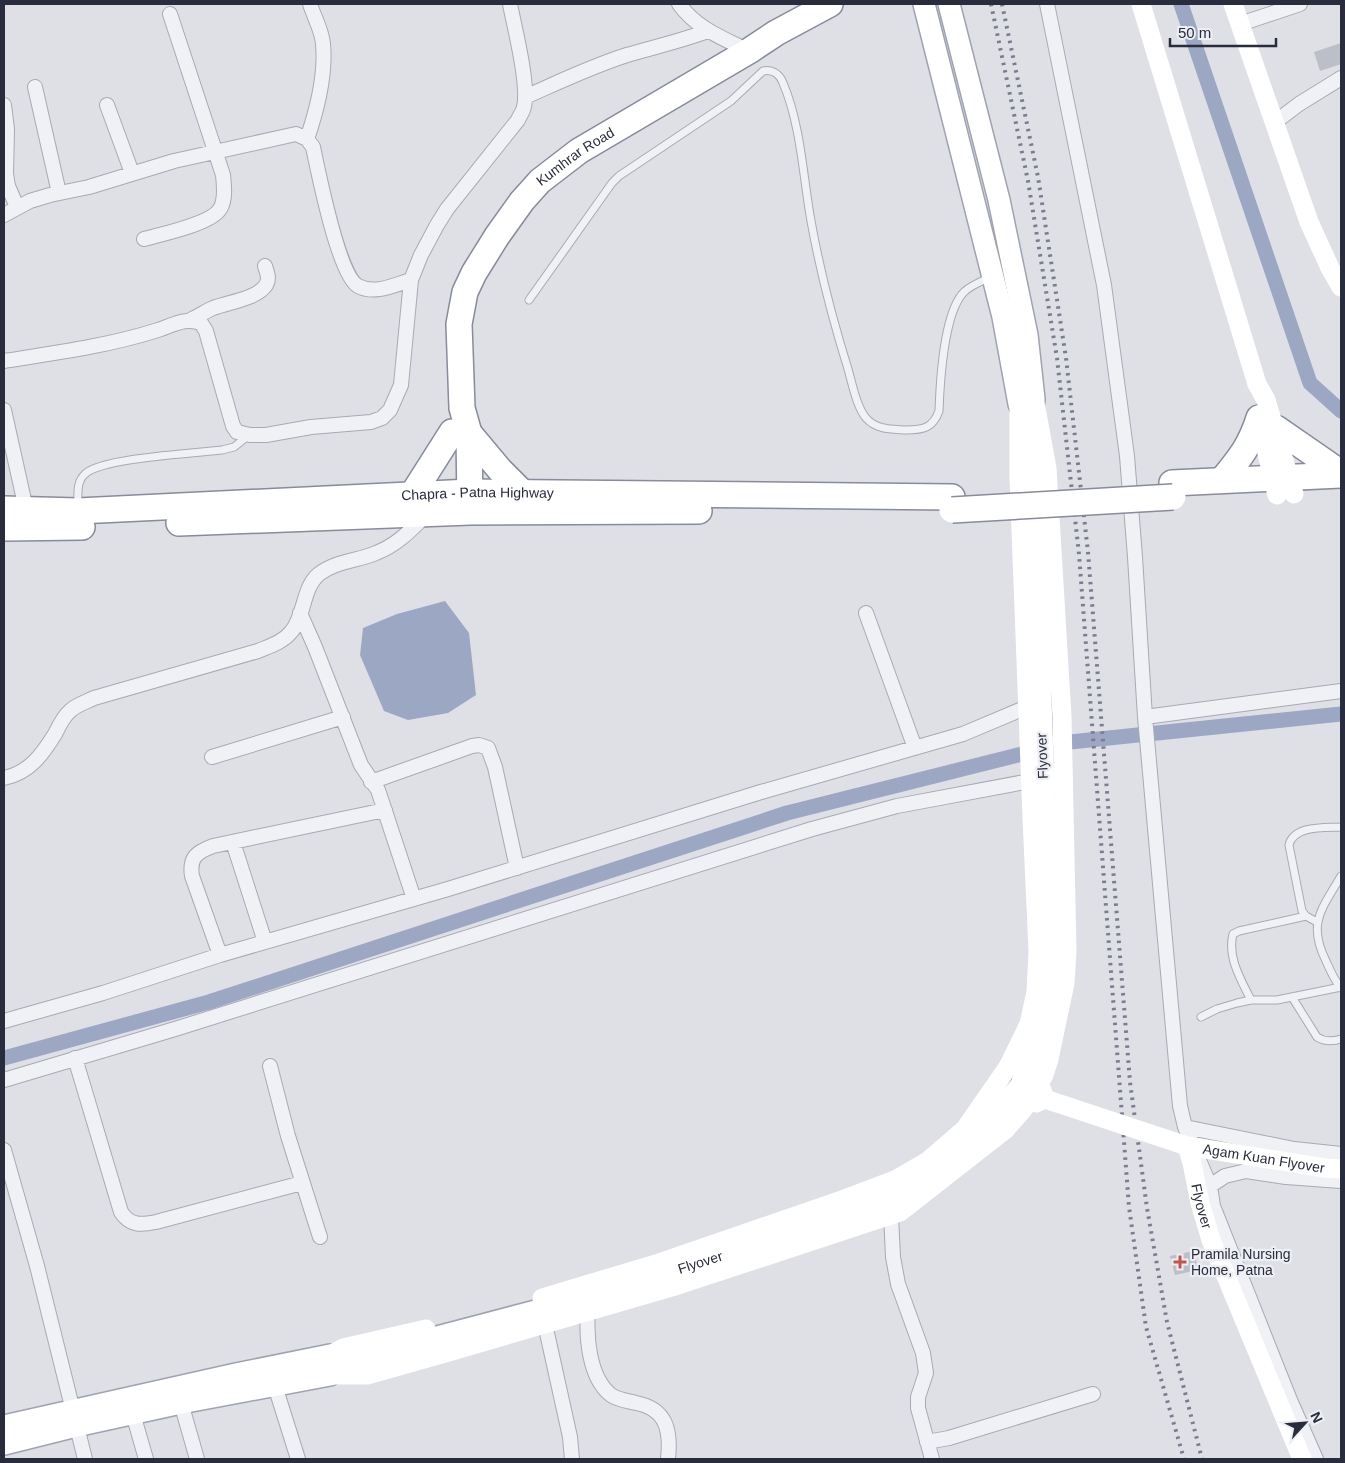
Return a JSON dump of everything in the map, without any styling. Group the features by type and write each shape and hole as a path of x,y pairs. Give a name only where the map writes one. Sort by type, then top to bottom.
{"highway":[{"name":"Kumhrar Road","path":"462,502 460,432 462,408 459,324 465,292 474,273 497,236 522,201 540,181 579,151 749,51 776,33 832,5"},
{"path":"1222,480 1253,437 1267,423 1341,474"},
{"path":"412,495 460,432 522,492"},
{"path":"952,503 1172,490 1283,486 1341,474"},
{"path":"1172,490 1222,480 1341,492"},
{"name":"Chapra - Patna Highway","path":"4,528 61,528 427,514 462,502 522,492 952,503"},
{"name":"Chapra - Patna Highway","path":"15,509 78,511 412,495 462,502 952,503"}],"main road":[{"path":"924,4 1003,317 1027,402"},
{"path":"949,4 999,200 1027,335 1027,402"},
{"name":"Flyover","path":"342,1362 604,1293 879,1204 922,1182 947,1166 966,1150 1018,1087 1036,1044 1047,995 1050,962 1035,525 1027,402"},
{"path":"4,1426 133,1414 275,1386 342,1362"},
{"path":"4,1444 74,1418 236,1374 342,1362"}],"street":[{"path":"307,139 319,96 323,58 323,43 310,4"},
{"path":"192,320 202,323 206,331 233,426 237,432 250,435 266,435 311,427 371,422 382,418 390,410 400,385 411,280 437,225 518,120 524,108 525,97 521,60 510,4"},
{"path":"679,4 694,22 749,51"},
{"path":"1047,4 1104,285 1127,456 1136,557 1145,717 1180,1106 1186,1127 1210,1186 1213,1206 1290,1400 1316,1459"},
{"path":"1140,4 1257,384 1266,400 1267,423 1283,486"},
{"path":"1233,4 1309,222 1341,287"},
{"path":"1240,24 1300,4"},
{"path":"144,239 212,218 220,209 224,193 223,175 170,14"},
{"path":"525,97 593,67 708,31"},
{"path":"1274,123 1299,104 1341,78"},
{"path":"35,87 59,194"},
{"path":"4,105 7,129 6,174 8,186 17,207"},
{"path":"107,105 132,173"},
{"path":"4,215 30,201 98,184 132,173 296,134 307,139 313,147 330,225 348,274 357,286 368,289 381,289 411,280"},
{"path":"4,361 73,350 137,336 192,320 213,308 254,295 262,290 268,283 269,277 265,266"},
{"path":"1027,402 1047,468 1064,762 1067,970 1044,1075 1024,1108 1006,1129 900,1212 672,1287 367,1375 342,1362 343,1348 412,1333 572,1290 658,1263 869,1190 895,1180 928,1161 965,1128 1008,1067 1030,1024 1036,992 1038,951 1020,478 1027,402"},
{"path":"4,410 15,509"},
{"path":"4,778 21,773 31,766 44,751 62,720 70,710 80,704 94,698 258,651 283,639 293,631 309,587 318,575 335,565 376,554 389,547 403,539 427,514"},
{"path":"300,613 361,765 378,790 414,900"},
{"path":"866,613 915,748"},
{"path":"1145,717 1341,691"},
{"path":"4,1021 103,993 220,955 414,900 761,792 1028,716"},
{"path":"212,757 343,717"},
{"path":"371,782 472,746 479,745 488,748 495,767 517,868"},
{"path":"4,1080 185,1026 812,829 897,806 1030,775"},
{"path":"220,955 197,892 190,866 194,858 202,851 233,842 385,810"},
{"path":"233,842 265,942"},
{"path":"75,1058 121,1212 125,1219 134,1224 156,1222 302,1183"},
{"path":"270,1066 302,1183 320,1237"},
{"path":"1018,1087 1042,1090 1045,1099 1187,1146"},
{"path":"1186,1127 1294,1149 1341,1154"},
{"name":"Agam Kuan Flyover","path":"1187,1146 1341,1169"},
{"name":"Flyover","path":"1187,1146 1211,1240 1302,1459"},
{"path":"4,1150 37,1266 85,1459"},
{"path":"1210,1186 1225,1176 1246,1171 1286,1177 1341,1181"},
{"path":"891,1215 893,1256 897,1276 926,1363 926,1373 918,1397 918,1408 932,1459"},
{"path":"588,1312 587,1340 594,1367 601,1383 612,1396 653,1408 661,1415 668,1436 668,1459"},
{"path":"544,1324 570,1437 572,1459"},
{"path":"275,1386 298,1459"},
{"path":"927,1442 949,1438 1093,1394"},
{"path":"181,1404 197,1459"},
{"path":"133,1414 146,1459"}],"lane":[{"path":"529,300 612,183 619,176 731,101 763,71 769,70 776,73 783,82 788,97 802,155 811,222 835,326 858,400 868,420 886,429 912,430 923,429 935,421 938,411 949,325 955,306 963,293 969,288 994,276"},
{"path":"78,511 78,489 81,479 86,472 94,468 114,462 222,450 234,447 250,435"},
{"path":"1317,922 1306,916 1300,905 1289,845 1290,839 1298,832 1341,827"},
{"path":"1201,1017 1217,1009 1251,1000 1277,1000 1341,988 1336,982 1320,948 1316,934 1317,922 1322,909 1341,876"},
{"path":"1251,1000 1233,957 1231,942 1233,934 1306,916"},
{"path":"1292,997 1316,1037 1322,1040 1341,1040"}],"water":[{"path":"445,601 469,633 476,695 448,713 408,720 384,711 360,655 363,628 397,614"}],"building":[{"path":"1341,43 1341,64 1320,71 1314,52"},
{"path":"1194,1251 1198,1270 1175,1275 1170,1256"}],"waterway":[{"path":"1181,4 1310,383 1341,411"},
{"path":"4,1058 209,1002 787,813 1070,742 1341,714"}],"railway":[{"path":"991,4 1028,181 1057,358 1079,554 1129,1207 1146,1327 1184,1459"},
{"path":"1002,4 1038,177 1066,358 1088,552 1130,1082 1147,1208 1167,1322 1202,1459"}],"place":[{"name":"Pramila Nursing Home, Patna","path":"1180,1262"}]}
